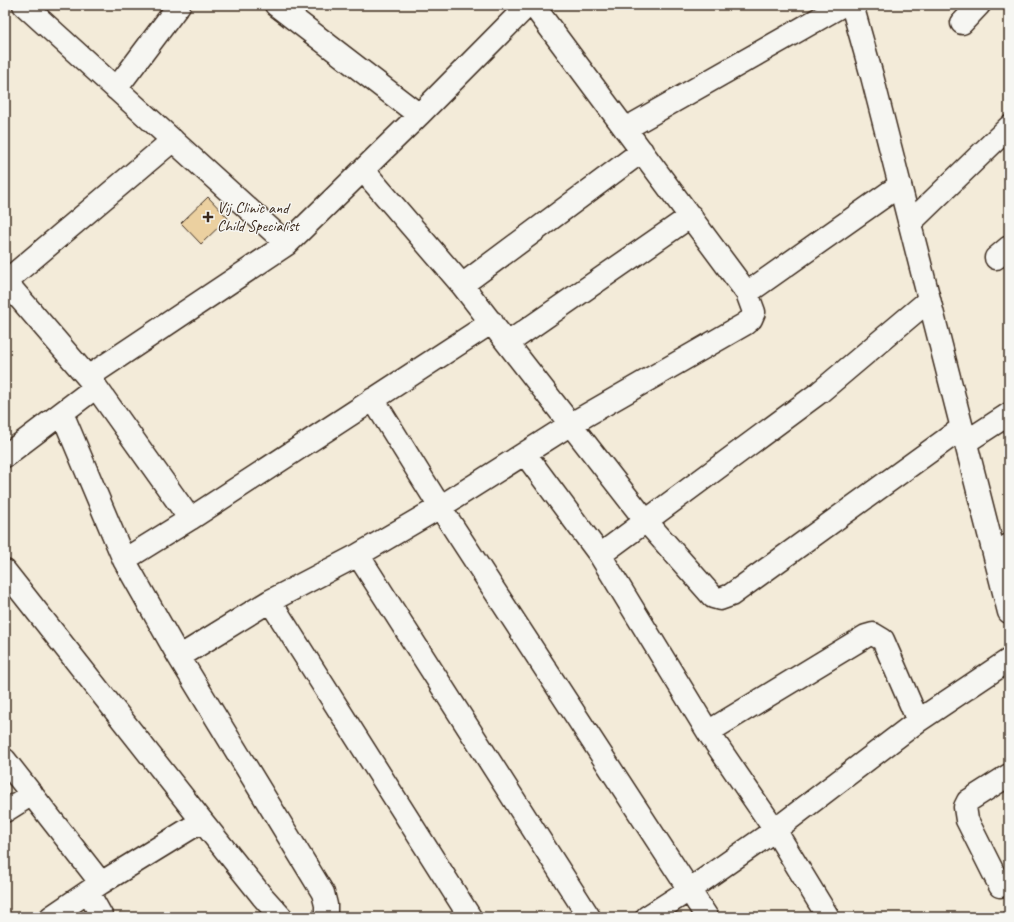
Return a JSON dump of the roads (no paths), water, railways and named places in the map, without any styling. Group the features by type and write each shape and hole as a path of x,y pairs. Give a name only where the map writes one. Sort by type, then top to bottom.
{"street":[{"path":"24,5 287,244"},
{"path":"116,89 179,5"},
{"path":"276,5 419,115"},
{"path":"5,456 62,413 92,382 287,244 419,115 528,5"},
{"path":"178,657 270,601 358,555 440,507 571,424 746,324 751,319 754,312 748,293 532,5"},
{"path":"624,129 842,5"},
{"path":"852,5 964,435 1002,550 1009,612"},
{"path":"962,23 980,5"},
{"path":"910,223 1009,127"},
{"path":"173,140 5,281 92,382 190,519"},
{"path":"462,285 642,151"},
{"path":"363,170 462,285 645,520 712,597 720,598 731,595 964,435 1009,414"},
{"path":"748,293 900,185"},
{"path":"508,343 691,216"},
{"path":"600,555 645,520 820,392 929,300"},
{"path":"124,560 190,519 492,322"},
{"path":"373,399 440,507 707,917"},
{"path":"62,413 124,560 178,657 323,894 326,905 326,917"},
{"path":"525,454 600,555 708,732 775,830 828,917"},
{"path":"358,555 589,917"},
{"path":"5,571 202,821 262,896 281,917"},
{"path":"270,601 470,917"},
{"path":"708,732 866,636 873,634 883,640 918,721"},
{"path":"647,917 689,890 775,830 918,721 1009,660"},
{"path":"5,760 32,794 94,888 102,917"},
{"path":"1000,886 967,820 965,807 968,802 1009,775"},
{"path":"5,811 32,794"},
{"path":"51,917 94,888 202,821"}],"place":[{"name":"Vij Clinic and Child Specialist","path":"208,217"}]}
